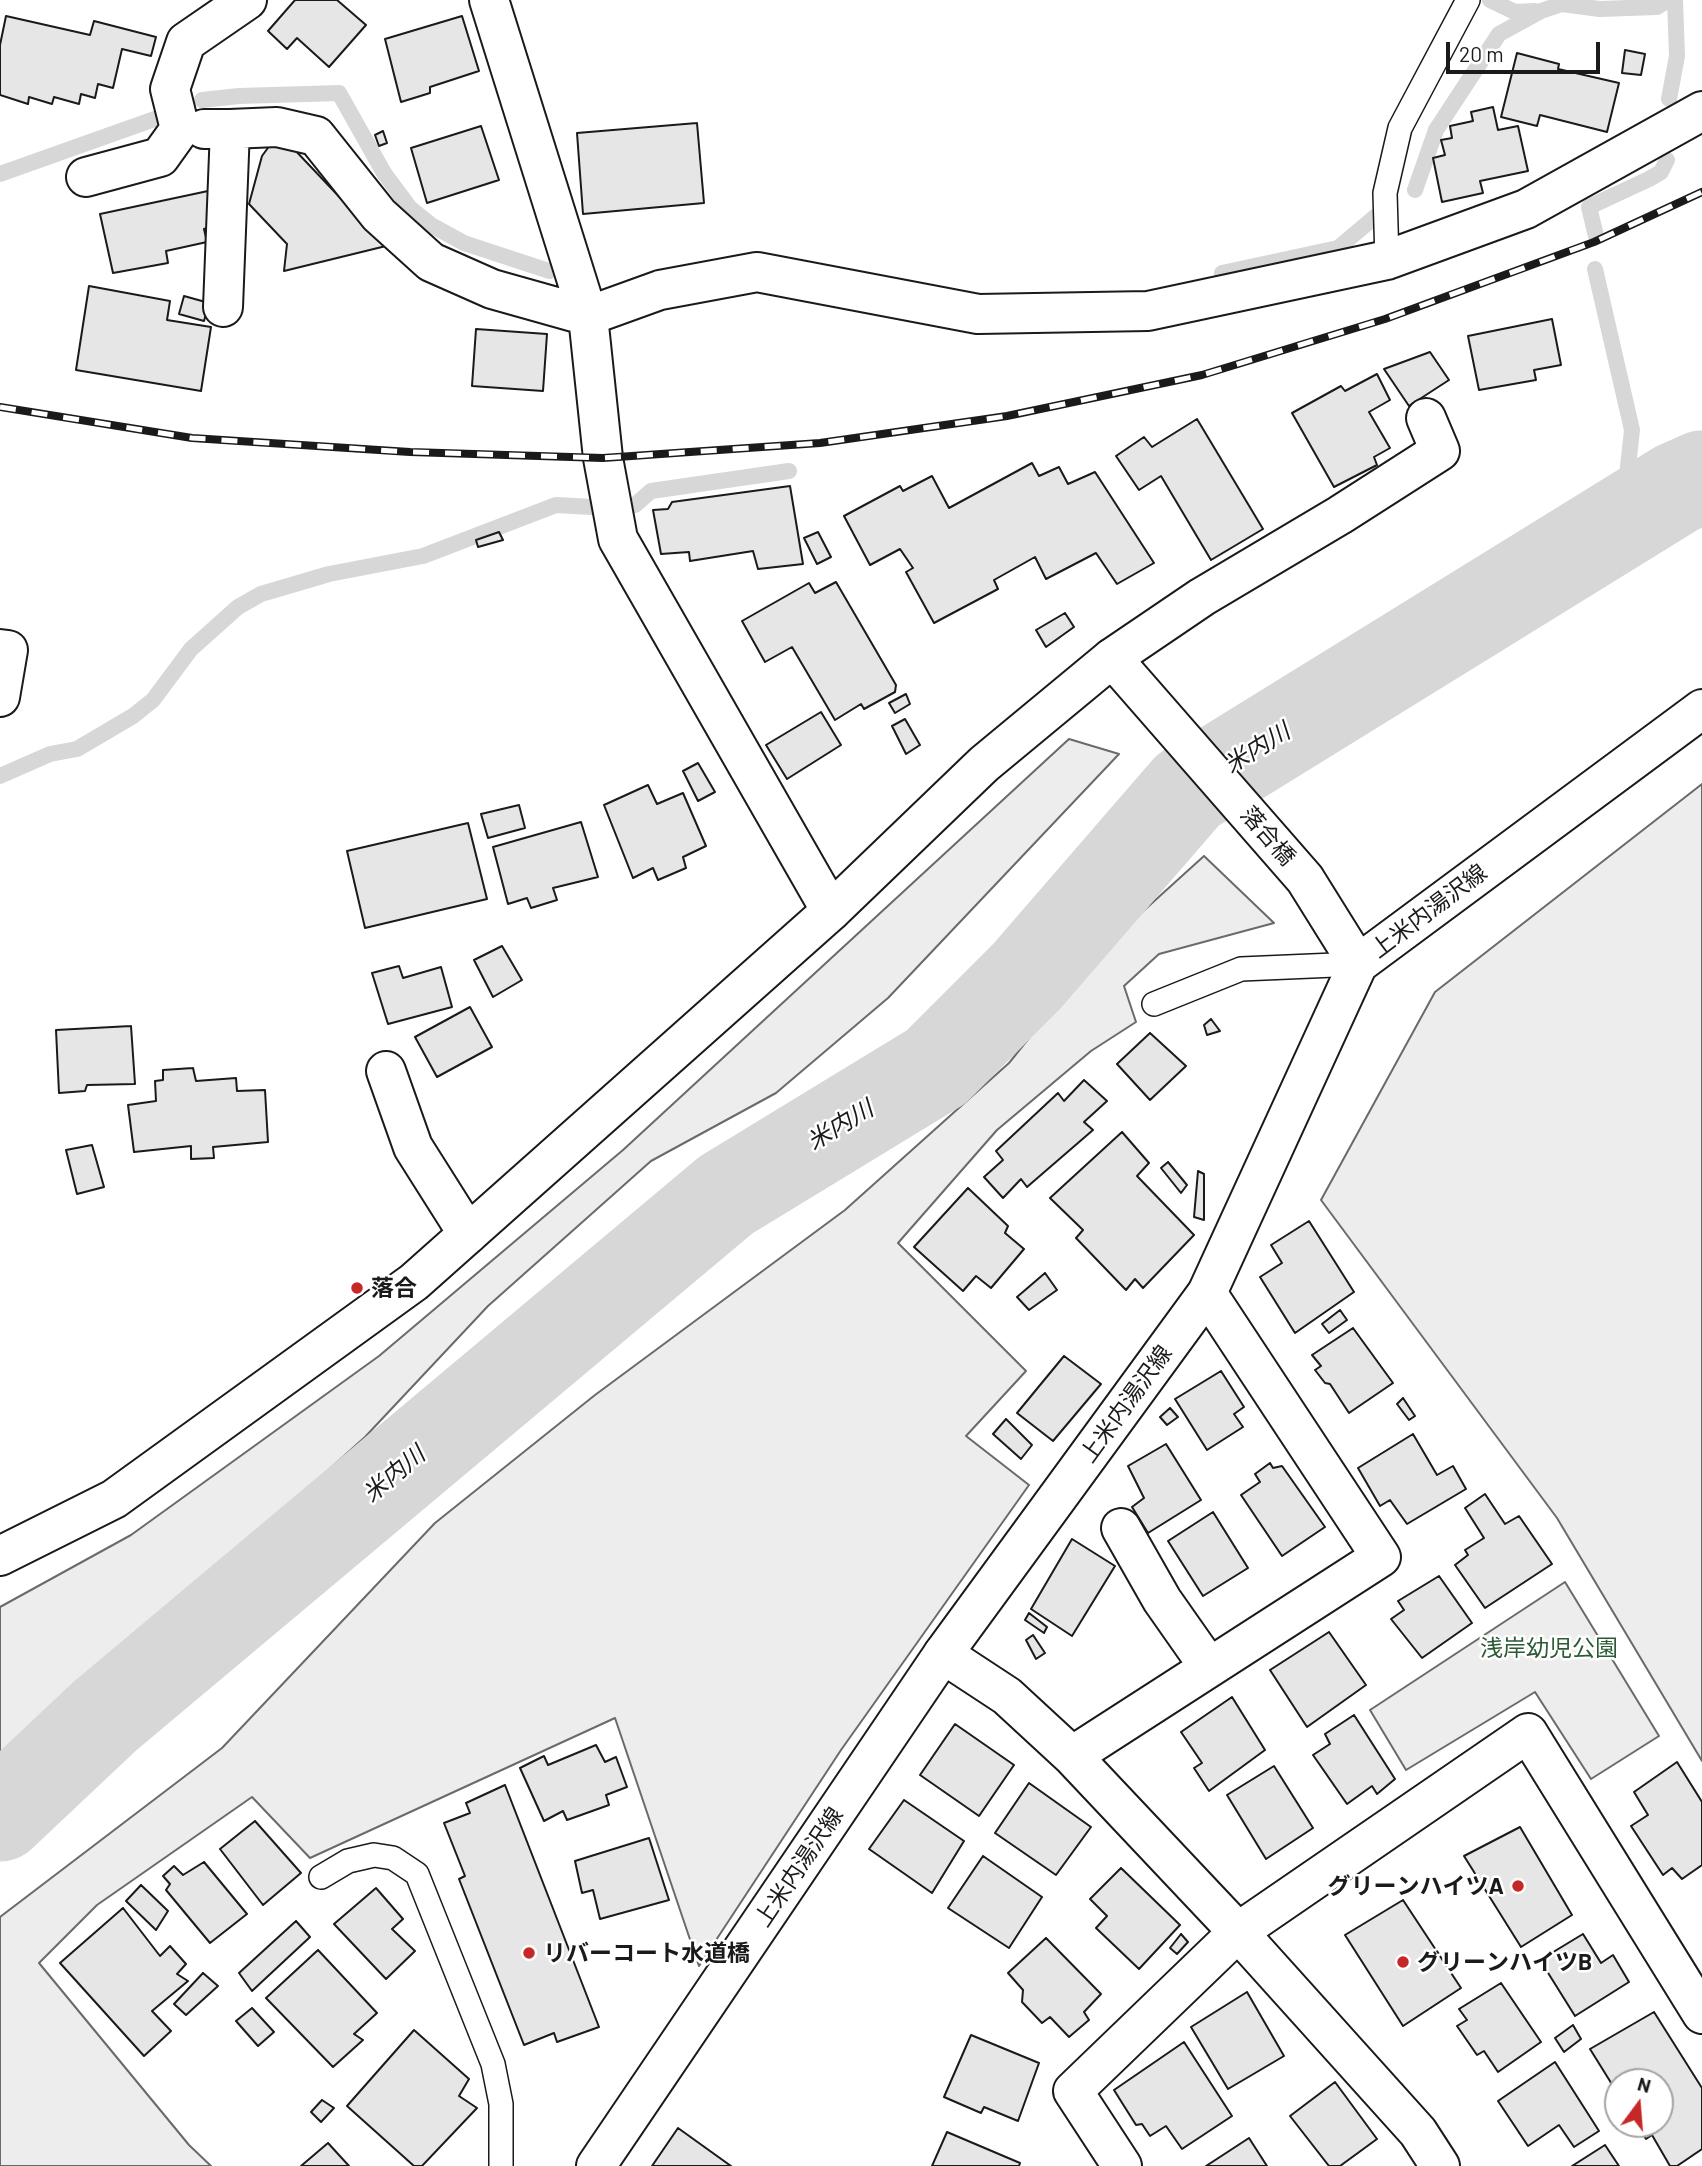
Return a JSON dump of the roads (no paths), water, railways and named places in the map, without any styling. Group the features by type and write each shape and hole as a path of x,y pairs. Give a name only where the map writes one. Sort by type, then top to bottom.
{"street":[{"path":"86,177 160,157 180,129 170,89 186,43 247,0"},
{"path":"489,0 588,316 603,458 618,539 831,911"},
{"path":"180,129 277,127 316,136 379,215 431,262 492,289 588,316 660,290 757,272 978,314 1148,311 1387,260 1526,209 1702,111"},
{"path":"223,307 230,129"},
{"path":"0,1556 114,1499 414,1282 831,911 984,764 1112,658 1202,597 1340,515 1440,451 1426,418"},
{"path":"0,649 8,650 0,697"},
{"name":"落合橋","path":"1112,658 1149,697 1305,879 1359,964"},
{"name":"上米内湯沢線","path":"596,2166 943,1654 1207,1293 1359,964 1702,709"},
{"path":"386,1071 413,1147 468,1234"},
{"path":"1072,1756 1381,1557 1207,1293"},
{"path":"1121,1528 1162,1600 1209,1667"},
{"path":"943,1654 1007,1696 1072,1756 1238,1932 1418,2132 1440,2166"},
{"path":"1122,2166 1073,2091 1238,1932 1528,1733 1702,2014"}],"lane":[{"path":"1387,260 1385,193 1400,128 1468,0"},
{"path":"1154,1004 1241,969 1359,964"},
{"path":"321,1877 348,1861 374,1855 393,1858 417,1874 493,2064 501,2104 501,2166"}],"waterway":[{"path":"1490,0 1515,12 1535,11"},
{"path":"1415,190 1436,130 1499,34 1541,11 1562,4 1600,9 1657,7 1668,0"},
{"path":"1669,99 1677,56 1675,0"},
{"path":"202,100 239,96 339,93 384,173 410,208 431,225 464,243 549,271"},
{"path":"0,174 163,116"},
{"path":"1596,236 1589,207 1661,172 1667,160"},
{"path":"1222,273 1338,248 1376,216"},
{"path":"1595,269 1632,430 1625,494 1611,528"},
{"path":"635,505 651,491 789,471"},
{"name":"米内川","path":"0,1815 105,1716 726,1195 936,1067 1027,976 1188,790 1677,488 1702,477"},
{"path":"0,776 50,754 77,749 133,716 153,700 191,649 238,607 261,594 329,574 423,556 556,505 592,507"}],"railway":[{"path":"0,407 192,438 410,452 603,458 820,443 1007,416 1202,375 1385,319 1594,242 1702,192"}],"place":[{"name":"落合","path":"357,1288"},
{"name":"グリーンハイツA","path":"1518,1886"},
{"name":"リバーコート水道橋","path":"529,1953"},
{"name":"グリーンハイツB","path":"1403,1962"}],"park label":[{"name":"浅岸幼児公園","path":"1549,1648"}]}
